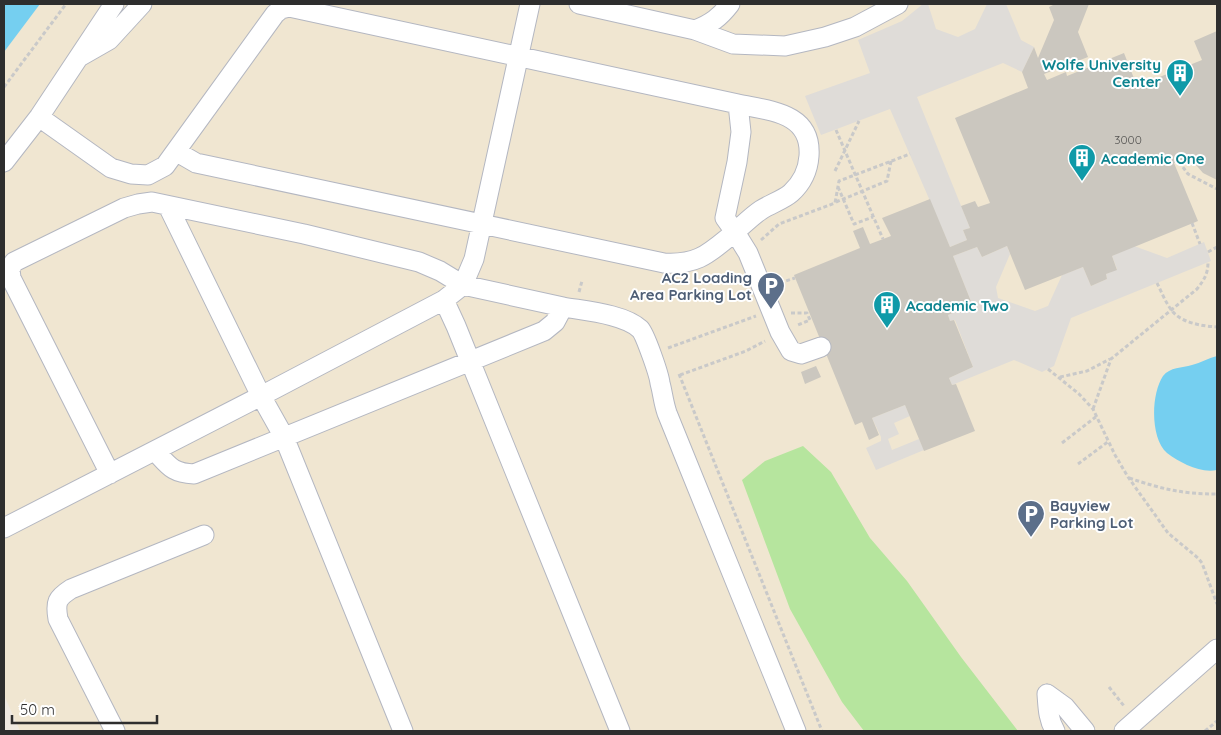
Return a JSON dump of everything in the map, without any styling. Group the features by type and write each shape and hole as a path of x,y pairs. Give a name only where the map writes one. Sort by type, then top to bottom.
{"street":[{"path":"4,162 39,118 114,4"},
{"path":"78,58 109,40 142,4"},
{"path":"4,528 444,300 463,285 474,259 530,4"},
{"path":"579,4 629,9 733,44 784,46 825,37 855,27 898,4"},
{"path":"695,30 710,24 722,15 730,4"},
{"path":"39,118 111,168 131,174 148,174 165,166 177,152 274,14 281,9 289,7 773,111 788,116 800,124 807,137 810,150 809,164 803,179 790,194 760,210 705,256 680,264 664,263 196,163 177,152"},
{"path":"738,104 740,132 737,162 725,218 747,251 780,332 791,351 801,354 821,347"},
{"path":"148,174 160,204 284,437 403,731"},
{"path":"110,474 11,278 10,269 14,262 124,208 138,204 160,204 304,234 419,262 463,285 614,317 629,322 641,330 660,382 662,398 667,413 796,731"},
{"path":"444,300 620,731"},
{"path":"155,451 169,467 180,474 194,474 544,331 555,322 563,307"},
{"path":"115,731 58,619 57,603 60,596 71,589 204,535"},
{"path":"1124,731 1217,649"},
{"path":"1055,731 1050,722 1047,694 1065,708 1085,731"}],"path":[{"path":"4,88 66,4"},
{"path":"835,171 859,121"},
{"path":"836,130 883,239"},
{"path":"835,202 839,181 910,154"},
{"path":"747,251 779,224 887,181 892,160"},
{"path":"1178,162 1188,174 1217,190"},
{"path":"838,186 854,224 873,217"},
{"path":"1192,223 1200,244"},
{"path":"1208,252 1217,247"},
{"path":"1060,377 1087,371 1111,359 1197,289 1204,280 1208,270 1208,262"},
{"path":"779,284 795,278"},
{"path":"1157,283 1171,310 1180,318 1217,327"},
{"path":"668,348 762,314 807,313 810,320 780,332 746,351 680,375 822,731"},
{"path":"1093,409 1111,359"},
{"path":"1048,369 1060,377 1093,409 1128,477 1168,533 1202,563 1217,604"},
{"path":"1062,443 1097,416"},
{"path":"1078,464 1108,441"},
{"path":"1128,477 1168,490 1191,494 1217,494"},
{"path":"1109,687 1125,707"},
{"path":"1205,731 1217,721"}],"shaded area":[{"path":"4,4 1217,4 1217,731 20,731 4,695"},
{"path":"923,4 928,4 936,29 958,37 975,29 987,4 1006,4 1021,40 1034,47 1022,72 1003,63 917,97 970,228 963,230 967,240 950,247 890,109 821,135 805,96 870,73 858,40 902,21"},
{"path":"1204,242 1211,261 1071,318 1054,366 1042,372 1014,360 952,385 949,378 973,367 955,320 950,321 948,315 972,304 953,256 977,247 982,257 1007,246 1010,254 996,287 998,298 1035,311 1048,306 1062,275 1083,267 1091,286 1107,279 1106,274 1117,269 1112,256 1134,246 1167,258"},
{"path":"905,405 910,416 894,423 899,434 888,439 892,450 919,439 924,450 876,470 866,448 881,441 872,418"}],"green space":[{"path":"803,446 831,472 870,538 907,581 961,657 1018,731 864,731 842,702 790,609 742,480 765,461"}],"water":[{"path":"4,4 40,4 4,52"},
{"path":"1217,356 1217,470 1213,471 1194,468 1167,453 1161,446 1155,427 1154,416 1156,394 1159,384 1166,373 1173,369"}],"building":[{"path":"1055,4 1089,4 1078,32 1088,57 1044,74 1047,80 1066,72 1067,76 1124,53 1137,86 1202,60 1194,41 1217,31 1217,180 1203,173 1190,158 1174,163 1198,221 1112,256 1117,270 1106,274 1107,279 1091,286 1083,267 1025,290 1007,246 982,257 977,247 953,256 972,304 948,315 950,321 954,320 973,367 949,378 952,385 956,384 975,431 924,451 905,405 872,418 879,435 869,440 862,422 855,425 794,275 860,248 853,231 863,227 870,244 891,236 882,218 930,199 950,247 967,240 963,230 970,228 961,206 975,201 978,207 990,203 955,118 1028,88 1022,72 1034,47 1038,58 1054,20 1049,7"},
{"path":"816,366 821,377 805,384 801,372"}],"place":[{"name":"Wolfe University Center","path":"1180,97"},
{"name":"Academic One","path":"1082,182"},
{"name":"AC2 Loading Area Parking Lot","path":"771,310"},
{"name":"Academic Two","path":"887,329"},
{"name":"Bayview Parking Lot","path":"1031,538"}]}
